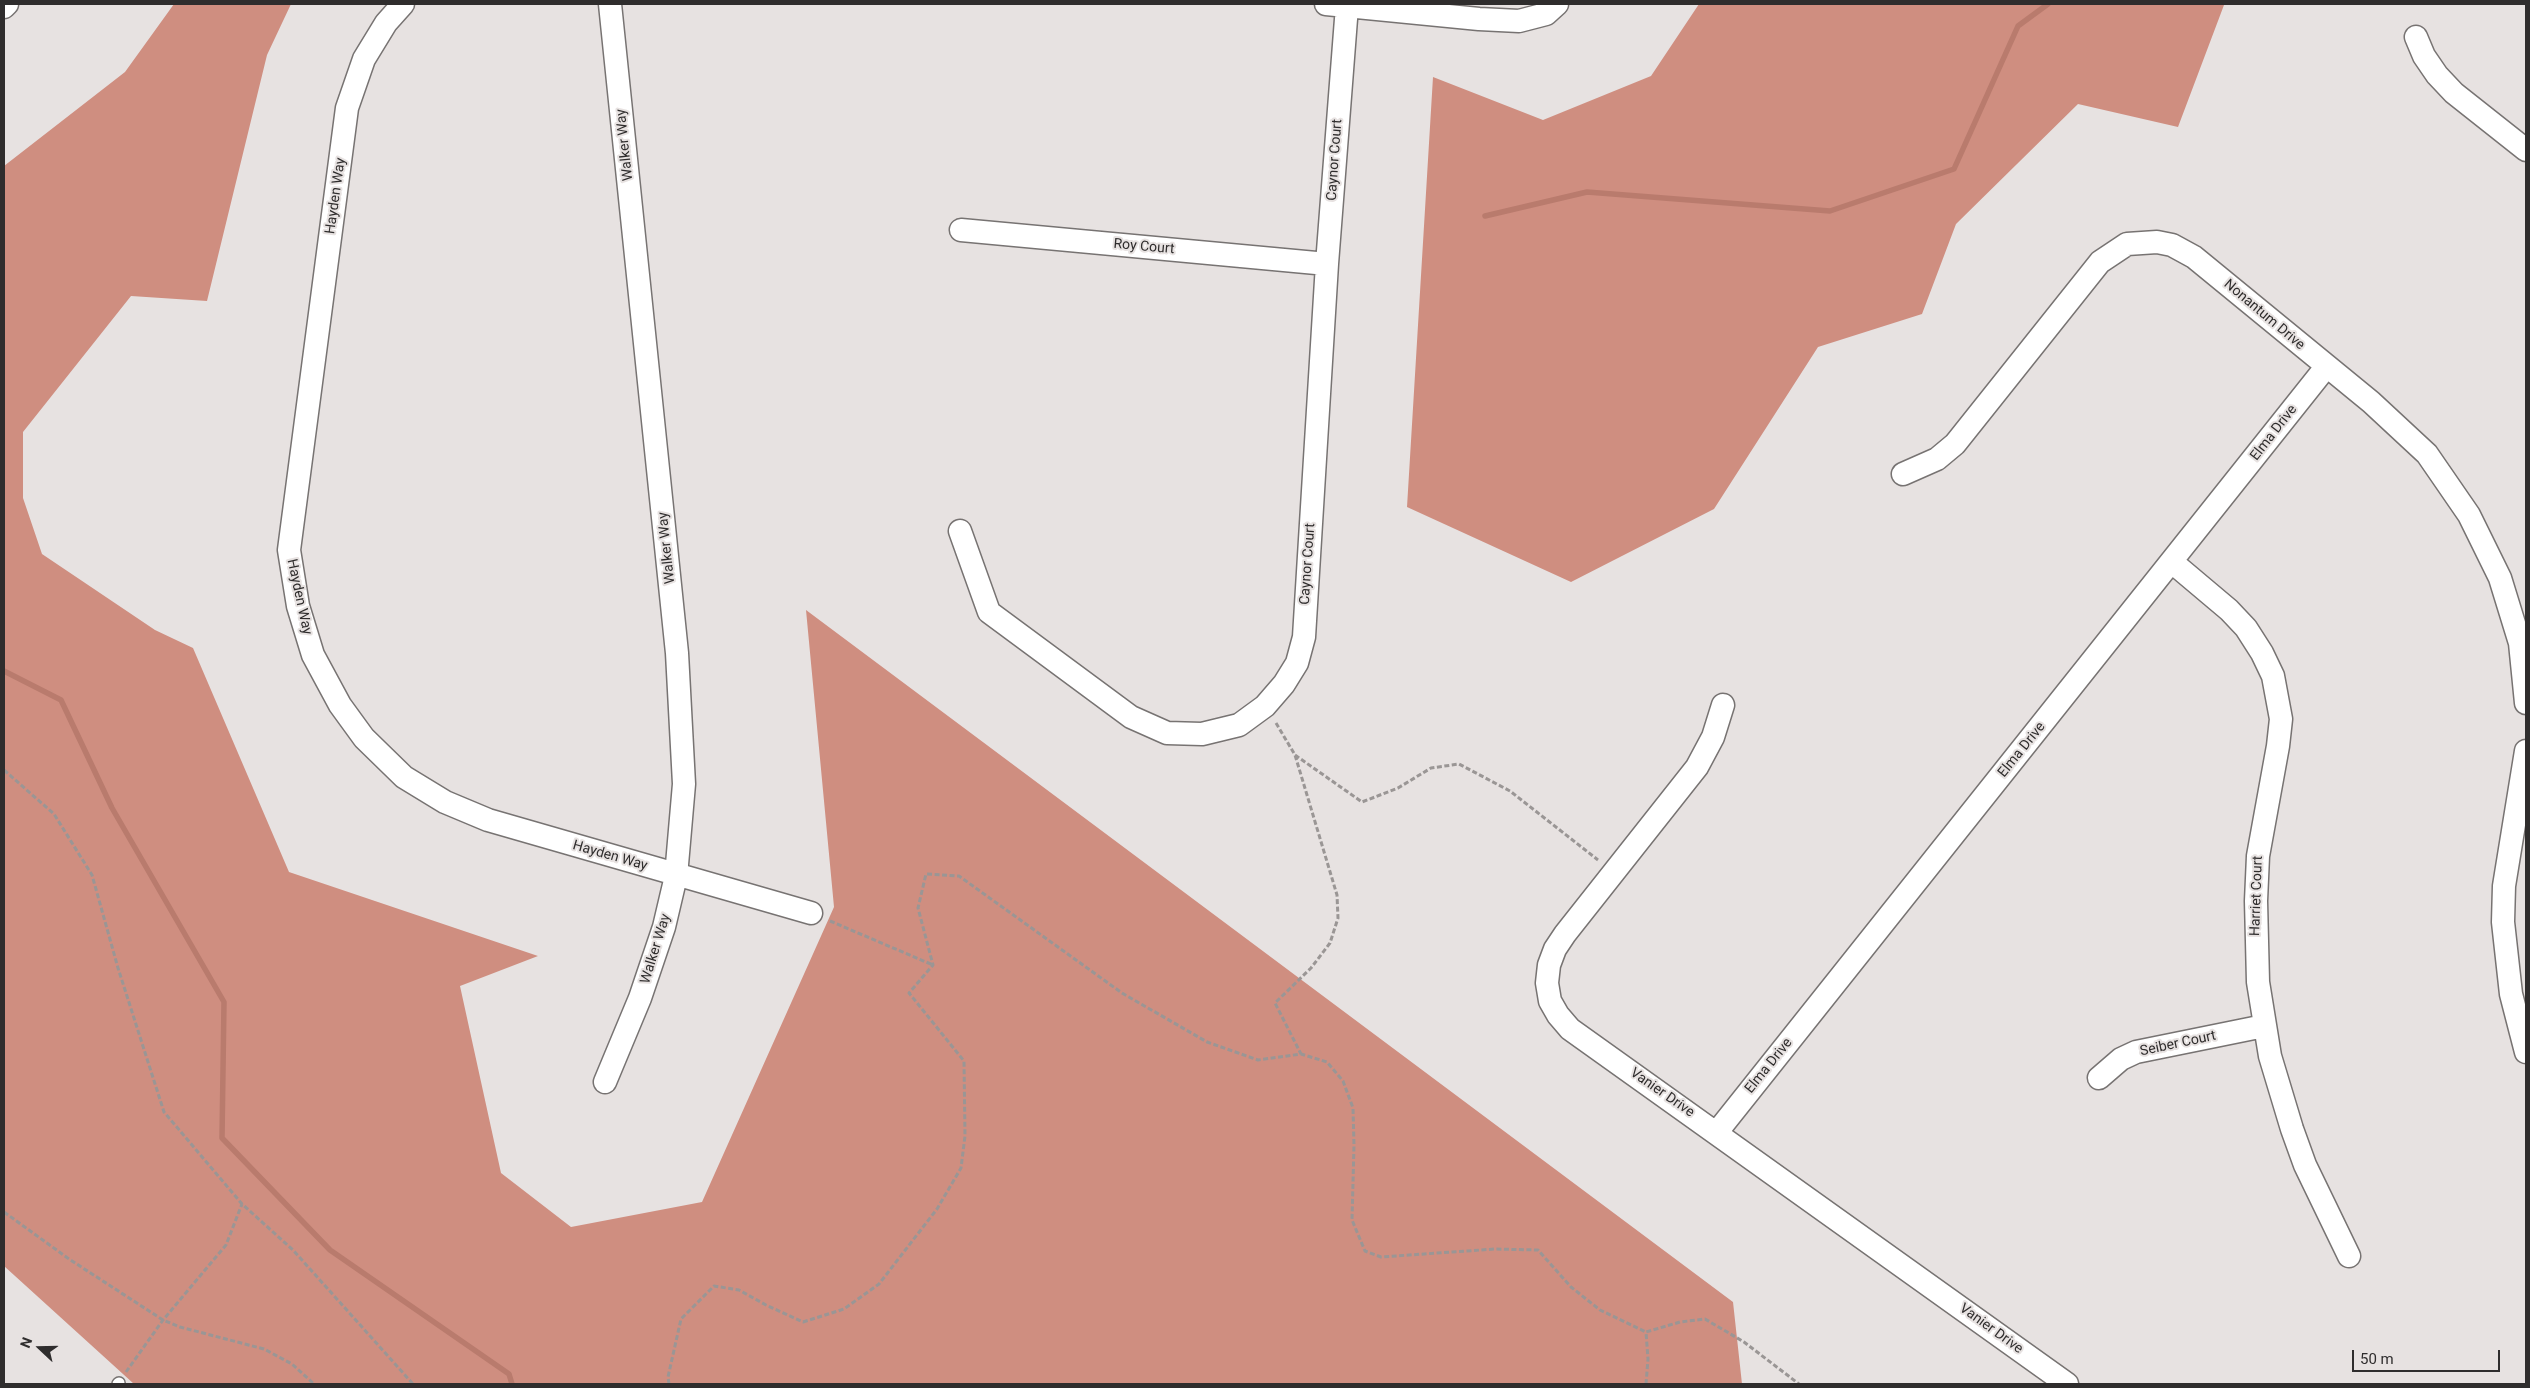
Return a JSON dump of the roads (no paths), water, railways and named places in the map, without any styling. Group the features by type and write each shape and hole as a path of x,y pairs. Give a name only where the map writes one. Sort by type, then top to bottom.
{"street":[{"path":"4,7 7,4"},
{"name":"Hayden Way","path":"403,4 386,23 364,59 346,118 289,550 298,606 313,655 340,705 364,738 404,777 445,802 488,820 676,876 811,913"},
{"name":"Walker Way","path":"606,1082 653,963 676,876 684,784 677,653 610,4"},
{"path":"1337,5 1479,19 1519,21 1546,14 1558,4"},
{"name":"Caynor Court","path":"960,532 990,612 1131,717 1167,733 1202,734 1239,726 1265,706 1284,684 1297,663 1304,637 1327,264 1337,5"},
{"path":"2416,37 2424,56 2437,75 2454,93 2526,150"},
{"name":"Roy Court","path":"961,230 1327,264"},
{"name":"Nonantum Drive","path":"1903,474 1937,459 1955,444 2100,262 2127,244 2157,242 2183,250 2371,402 2427,454 2469,515 2496,571 2511,610 2520,643 2526,703"},
{"name":"Elma Drive","path":"1717,1132 2326,367"},
{"name":"Harriet Court","path":"2172,562 2229,610 2246,628 2262,653 2272,676 2278,698 2280,719 2278,746 2263,818 2256,892 2258,982 2264,1026 2279,1087 2305,1165 2349,1256"},
{"name":"Vanier Drive","path":"1722,705 1713,737 1697,767 1555,949 1549,965 1547,983 1550,1001 1558,1015 1570,1029 1717,1132 2067,1384"},
{"path":"2526,751 2504,886 2503,922 2511,994 2526,1052"},
{"name":"Seiber Court","path":"2099,1078 2121,1059 2136,1052 2264,1026"}],"waterway":[{"path":"1485,216 1587,192 1830,211 1954,169 2018,26 2048,4"},
{"path":"4,671 61,700 112,808 224,1002 222,1138 330,1250 509,1374 512,1384"}]}
